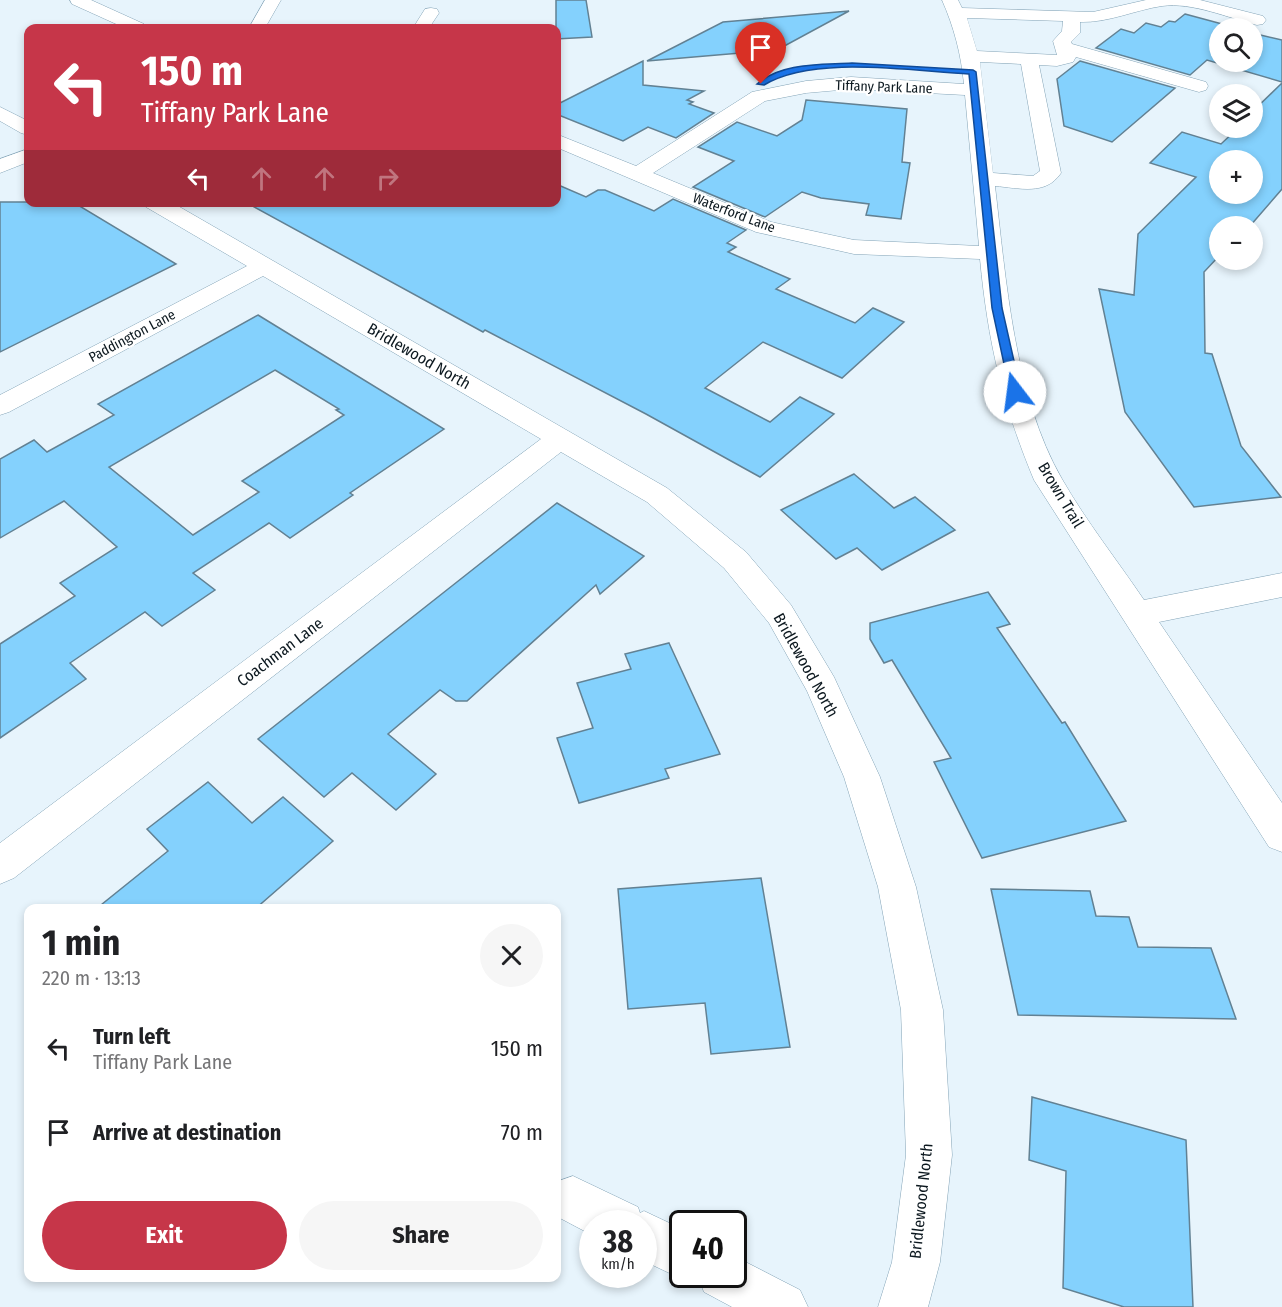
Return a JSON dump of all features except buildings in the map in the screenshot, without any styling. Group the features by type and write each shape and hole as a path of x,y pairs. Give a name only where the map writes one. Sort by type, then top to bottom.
{"street":[{"path":"78,0 129,24"},
{"path":"260,24 273,0"},
{"path":"953,7 1094,17 1164,1 1192,3 1249,18"},
{"name":"Brown Trail","path":"953,7 972,73 997,308 1007,361 1027,431 1048,480 1282,835"},
{"path":"424,24 431,13"},
{"path":"972,73 1029,60 1057,61 1067,58 1062,41 1071,33 1072,16"},
{"path":"1065,48 1199,86"},
{"path":"984,179 1038,183 1051,173 1029,60"},
{"name":"Tiffany Park Lane","path":"832,66 972,73"},
{"name":"Tiffany Park Lane","path":"637,174 759,96 806,87 972,73"},
{"name":"Tiffany Park Lane","path":"759,96 761,84 776,75"},
{"path":"0,113 24,127"},
{"name":"Waterford Lane","path":"561,142 764,227 854,247 992,253"},
{"path":"0,167 24,157"},
{"name":"Bridlewood North","path":"163,207 657,495 735,560 780,614 822,687 862,777 897,887 922,1010 929,1155 916,1263 903,1307"},
{"name":"Paddington Lane","path":"0,406 264,266"},
{"name":"Coachman Lane","path":"0,866 561,438"},
{"path":"1137,614 1282,585"},
{"path":"573,1199 594,1210"},
{"path":"746,1288 783,1307"}],"route":[{"path":"761,84 776,75 801,68 852,66 973,72 997,308 1015,392"}]}
